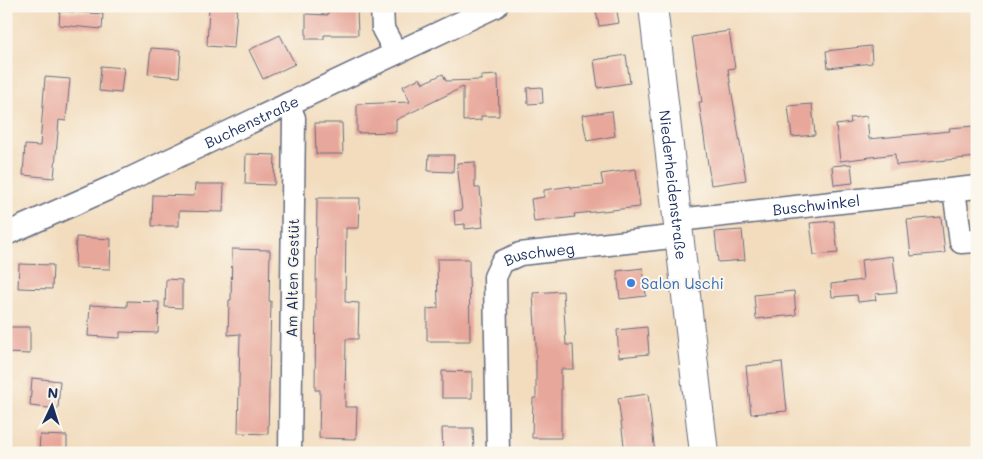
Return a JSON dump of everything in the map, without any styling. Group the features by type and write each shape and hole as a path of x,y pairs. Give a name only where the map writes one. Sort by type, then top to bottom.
{"street":[{"path":"382,6 383,29 396,53"},
{"name":"Buchenstraße","path":"6,234 119,184 496,6"},
{"name":"Niederheidenstraße","path":"653,6 704,453"},
{"name":"Am Alten Gestüt","path":"288,104 294,118 290,453"},
{"name":"Buschwinkel","path":"679,228 977,187"},
{"path":"954,190 961,242 977,241"},
{"name":"Buschweg","path":"498,453 495,277 502,262 520,254 679,228"}],"building":[{"path":"595,6 616,6 619,23 599,26"},
{"path":"209,7 237,8 234,48 207,46"},
{"path":"357,10 358,35 324,35 324,39 306,39 306,14 328,15 328,11"},
{"path":"60,11 103,14 102,29 59,25"},
{"path":"729,31 735,68 728,69 746,180 711,185 699,102 702,102 692,37"},
{"path":"280,35 295,64 263,79 249,50"},
{"path":"871,46 872,63 828,68 826,51"},
{"path":"151,48 181,50 179,77 148,74"},
{"path":"626,55 630,83 598,88 594,60"},
{"path":"101,66 124,68 121,93 99,91"},
{"path":"443,74 446,81 481,80 481,76 498,75 499,116 481,116 481,120 463,121 463,87 396,120 396,132 357,133 357,104 410,102 403,86 420,78 423,83"},
{"path":"45,77 70,79 66,121 59,120 54,178 23,175 25,145 40,146"},
{"path":"542,87 543,103 528,104 527,88"},
{"path":"812,104 815,135 792,137 788,106"},
{"path":"612,111 615,136 587,141 582,115"},
{"path":"867,116 869,139 950,131 949,128 974,126 977,157 896,165 895,154 840,161 836,125 851,123 850,118"},
{"path":"315,123 342,123 343,154 316,154"},
{"path":"246,154 275,155 274,185 245,184"},
{"path":"429,155 454,155 453,172 428,171"},
{"path":"475,162 475,188 480,188 483,227 465,229 465,224 455,225 454,211 462,210 457,163"},
{"path":"851,164 853,183 834,185 832,166"},
{"path":"636,169 640,207 574,214 575,217 534,222 531,199 544,197 544,190 571,186 571,188 603,185 601,174"},
{"path":"195,184 224,184 223,212 179,211 179,226 152,226 153,195 194,196"},
{"path":"317,198 360,198 359,228 346,228 345,302 359,303 358,339 346,339 345,407 357,407 356,439 319,438 320,390 315,390"},
{"path":"941,217 945,253 911,256 907,220"},
{"path":"834,221 838,253 814,255 810,223"},
{"path":"742,230 745,260 718,262 715,232"},
{"path":"76,237 111,239 110,269 75,268"},
{"path":"232,249 270,250 269,301 271,301 268,434 238,433 240,334 228,335"},
{"path":"893,256 897,292 875,294 876,300 858,302 857,295 832,297 831,284 863,280 861,260"},
{"path":"437,259 469,259 470,341 427,341 427,309 438,308"},
{"path":"19,264 53,265 52,289 18,288"},
{"name":"Salon Uschi","path":"643,268 646,296 620,299 617,271"},
{"path":"166,279 182,280 182,308 165,307"},
{"path":"563,291 566,345 573,345 574,369 561,369 561,438 532,438 533,398 536,398 536,345 533,293"},
{"path":"794,291 796,315 756,319 754,295"},
{"path":"127,301 159,302 158,333 120,332 120,338 88,336 90,305 127,307"},
{"path":"6,327 30,327 30,354 6,353"},
{"path":"647,327 649,354 619,357 617,330"},
{"path":"782,362 787,411 751,414 746,366"},
{"path":"442,371 472,372 472,398 442,398"},
{"path":"32,378 60,381 58,409 30,406"},
{"path":"648,394 655,453 625,453 618,398"},
{"path":"442,428 473,428 474,453 443,453"},
{"path":"40,435 67,436 67,453 39,453"}],"place":[{"name":"Salon Uschi","path":"631,283"}]}
